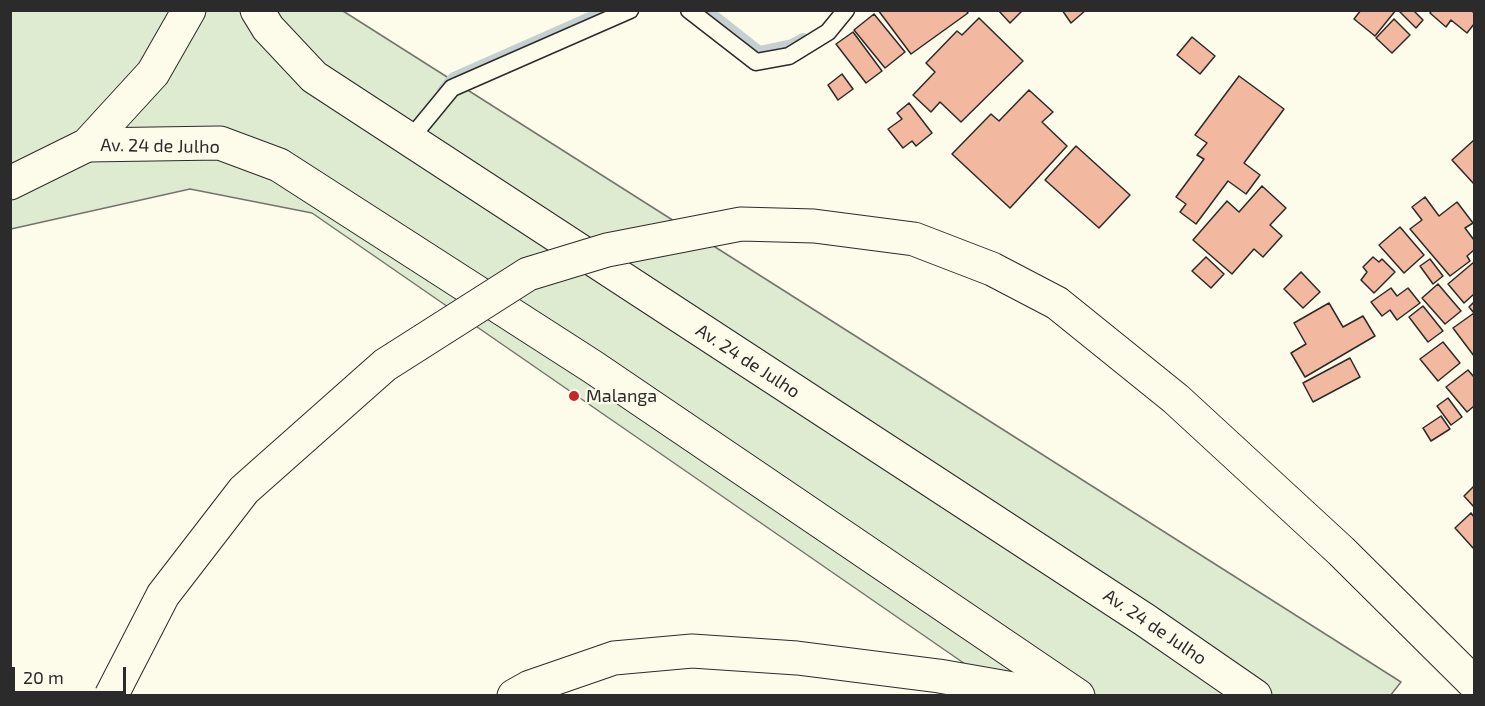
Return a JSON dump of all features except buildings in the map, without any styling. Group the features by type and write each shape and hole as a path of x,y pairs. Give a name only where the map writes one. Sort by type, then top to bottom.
{"main road":[{"path":"10,183 87,145 153,73 189,10"},
{"name":"Av. 24 de Julho","path":"257,10 268,28 314,77 1145,620 1255,696"},
{"name":"Av. 24 de Julho","path":"87,145 220,143 279,165 593,367 1078,696"},
{"path":"111,696 163,595 244,490 385,365 528,274 607,250 741,224 814,226 914,239 992,269 1057,303 1176,399 1341,551 1474,682"},
{"path":"514,696 530,687 614,658 692,651 797,658 939,676 1053,696"}],"lane":[{"path":"410,139 452,88 630,10"},
{"path":"689,10 756,63 789,56 828,32 846,10"}],"green space":[{"path":"11,11 343,11 1401,682 1390,696 1010,695 312,213 190,189 11,229"}],"waterway":[{"path":"443,91 454,78 608,10"},
{"path":"706,10 759,52 792,45 803,39"}],"place":[{"name":"Malanga","path":"574,396"}]}
